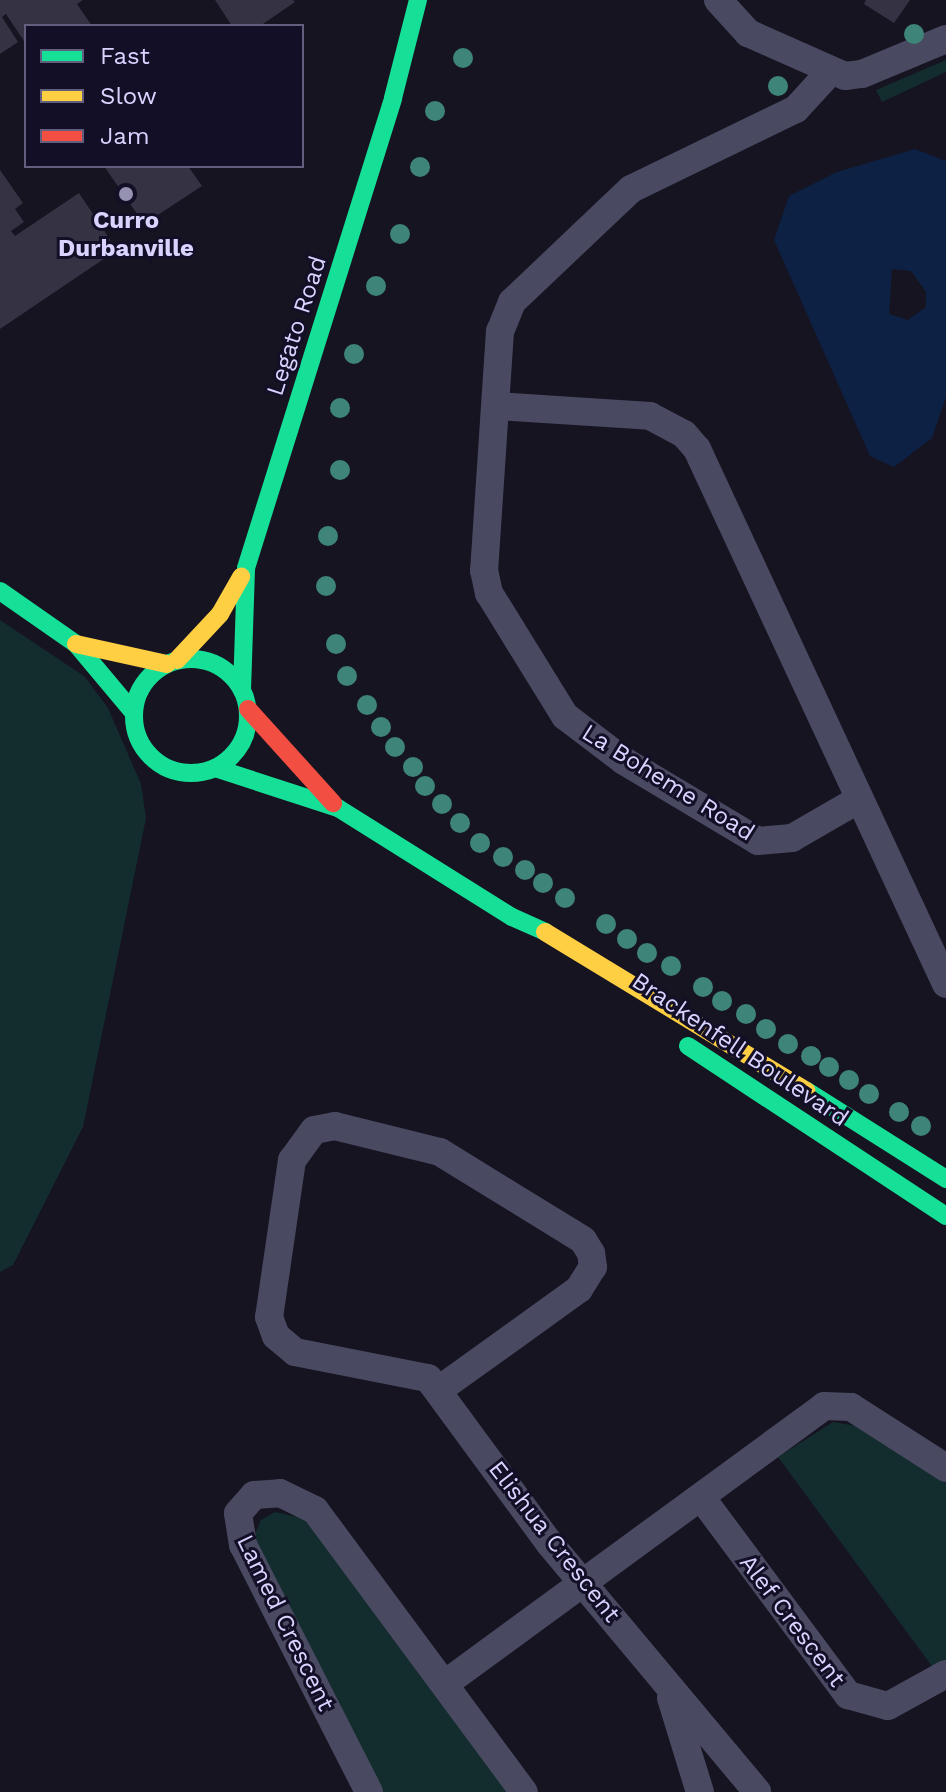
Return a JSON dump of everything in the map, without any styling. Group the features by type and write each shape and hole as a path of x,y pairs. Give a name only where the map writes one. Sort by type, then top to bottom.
{"street":[{"name":"Legato Road","path":"172,662 220,614 246,568 393,98 418,0"},
{"path":"718,0 748,33 829,73 862,74 946,39"},
{"name":"Legato Road","path":"393,98 435,12"},
{"name":"La Boheme Road","path":"829,73 796,109 631,189 525,289 502,320 485,582 565,716 624,761 758,841 792,838 856,801"},
{"path":"497,406 650,416 684,434 706,467 856,801 946,984"},
{"name":"Legato Road","path":"242,690 246,568"},
{"path":"0,591 76,644 134,713 139,740 156,763 192,774 215,768 240,746 248,709 242,690 216,665 172,662 76,644"},
{"path":"134,713 147,679 172,662"},
{"name":"Brackenfell Boulevard","path":"248,709 338,808"},
{"name":"Brackenfell Boulevard","path":"215,768 338,808 512,917 574,945 946,1179"},
{"name":"Brackenfell Boulevard","path":"512,917 562,960 650,1019"},
{"name":"Brackenfell Boulevard","path":"675,1036 946,1216"},
{"name":"Elishua Crescent","path":"440,1389 579,1289 593,1267 591,1253 583,1240 440,1152 335,1126 314,1130 292,1160 269,1317 273,1330 295,1352 421,1373 440,1389 581,1582 670,1694 757,1792"},
{"path":"446,1683 581,1582 832,1403 851,1407 946,1468"},
{"name":"Lamed Crescent","path":"369,1792 243,1545 237,1519 241,1506 254,1495 280,1493 315,1510 524,1792"},
{"name":"Alef Crescent","path":"701,1497 848,1695 888,1706 946,1674"},
{"name":"Elishua Crescent","path":"670,1694 700,1792"}],"green space":[{"path":"946,60 946,72 882,102 876,90"},
{"path":"0,620 84,676 108,708 141,784 146,818 83,1127 13,1265 0,1272"},
{"path":"833,1422 856,1426 946,1483 946,1663 934,1669 778,1457"},
{"path":"275,1512 308,1519 511,1792 382,1792 254,1536 261,1520"}],"water":[{"path":"915,149 946,161 946,397 932,438 894,467 870,456 774,240 789,196 837,172","holes":["892,269 911,271 926,292 926,307 908,320 889,314"]}],"building":[{"path":"0,0 83,0 77,4 91,24 24,24 24,41 6,14 2,17 18,42 0,54"},
{"path":"215,0 295,2 263,24 231,24"},
{"path":"866,0 910,0 894,23 864,4"},
{"path":"105,168 189,168 202,186 144,224"},
{"path":"0,170 23,203 15,209 24,222 11,231 15,236 79,193 117,250 0,329"}],"traffic: fast":[{"path":"242,690 246,568 393,98 418,0"},
{"path":"0,591 76,644 134,713"},
{"path":"191,659 213,663 231,676 244,694 248,716 244,738 231,756 213,769 191,773 169,769 151,756 138,738 134,716 138,694 151,676 169,663 191,659"},
{"path":"215,768 338,808 512,917 545,932"},
{"path":"688,1046 946,1216"},
{"path":"807,1091 946,1179"}],"traffic: slow":[{"path":"177,660 220,614 241,577"},
{"path":"76,644 167,664"},
{"path":"545,932 807,1091"}],"traffic: jam":[{"path":"248,709 333,803"}],"place":[{"name":"Curro Durbanville","path":"126,194"}]}
